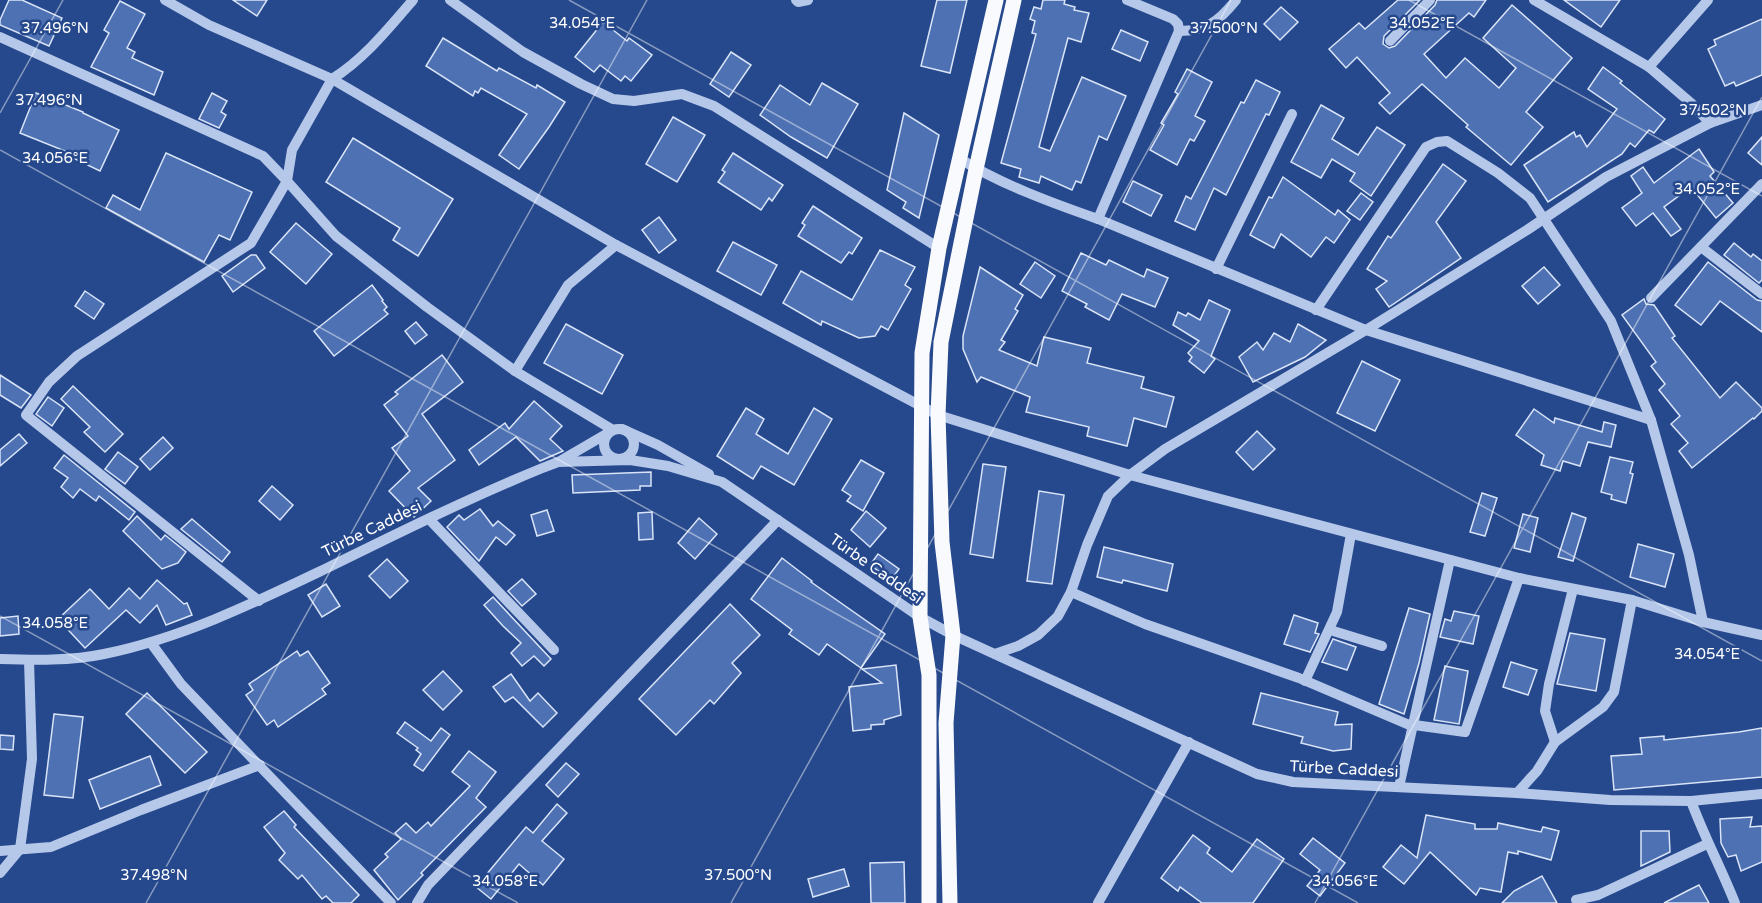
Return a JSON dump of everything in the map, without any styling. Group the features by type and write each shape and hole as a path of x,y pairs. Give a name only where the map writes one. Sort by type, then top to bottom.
{"main road":[{"path":"928,903 929,675 920,617 922,353 939,248 996,0"},
{"path":"950,903 946,723 952,635 942,542 938,415 941,342 976,169 1014,0"}],"street":[{"path":"165,0 209,25 332,79 616,245 938,415 1130,475 1351,534 1519,578 1632,600 1703,622 1762,634"},
{"path":"259,601 26,415 49,382 77,356 251,243 287,181 292,150 332,79 377,41 413,0"},
{"path":"450,0 523,52 613,99 634,101 682,94 714,106 939,248"},
{"path":"796,0 798,2 808,0"},
{"path":"1098,219 1179,31 1178,24 1173,19 1128,0"},
{"path":"1179,31 1196,31 1209,26 1236,0"},
{"path":"1390,41 1430,0"},
{"path":"1534,0 1649,67 1691,103 1710,123"},
{"path":"1649,67 1708,0"},
{"path":"0,37 263,156 336,236 427,307 515,371 614,431 633,439 633,448 627,456 618,459 609,455 604,447 604,442 614,431"},
{"path":"995,654 1018,646 1038,635 1058,616 1071,592 1087,545 1108,496 1130,475 1175,444 1366,330 1544,219 1606,177 1710,123 1762,105"},
{"path":"1216,269 1292,114"},
{"path":"1316,309 1426,147 1447,141 1498,173 1530,198 1611,321 1651,420 1689,555 1703,622"},
{"path":"959,158 976,169 1071,210 1098,219 1366,330 1651,420"},
{"path":"1651,298 1762,184"},
{"path":"515,371 568,285 616,245"},
{"path":"1701,247 1762,294"},
{"path":"558,462 614,431 658,445 722,482"},
{"name":"Türbe Caddesi","path":"0,659 29,660 102,654 151,643 259,601 521,476 558,462 618,459 660,464 722,482 920,617 952,635 1257,774 1274,779 1293,782 1399,786 1610,800 1691,801 1762,794"},
{"path":"429,519 554,650"},
{"path":"417,903 428,885 778,520"},
{"path":"1305,681 1337,612 1351,534"},
{"path":"1399,786 1450,560"},
{"path":"1071,592 1145,624 1305,681 1407,724 1465,732 1519,578"},
{"path":"1556,742 1545,711 1548,684 1573,589"},
{"path":"1517,793 1537,771 1556,742 1603,707 1614,692 1632,600"},
{"path":"1330,630 1382,646"},
{"path":"151,643 182,684 391,903"},
{"path":"0,873 20,849 33,759 29,660"},
{"path":"1098,903 1189,742"},
{"path":"0,851 51,847 260,765"},
{"path":"1691,801 1707,844 1719,864 1735,903"},
{"path":"1576,900 1598,895 1707,844"}],"building":[{"path":"9,0 22,0 62,18 49,46 0,25"},
{"path":"233,0 267,0 257,16"},
{"path":"937,0 967,0 950,73 921,66"},
{"path":"1043,0 1065,0 1064,4 1075,7 1074,10 1089,13 1081,42 1068,38 1039,147 1050,151 1082,77 1126,96 1107,140 1099,136 1081,183 1076,181 1072,190 1041,176 1039,183 1019,177 1021,169 1001,163 1036,34 1032,33 1035,21 1030,19 1034,7 1041,9"},
{"path":"1398,0 1420,0 1384,36 1383,44 1389,48 1395,46 1435,5 1437,0 1486,0 1474,17 1469,13 1424,54 1446,78 1465,58 1499,88 1516,68 1483,38 1512,5 1572,58 1526,112 1543,127 1511,165 1466,127 1468,125 1422,84 1390,114 1379,103 1390,93 1357,57 1346,68 1329,49 1359,23 1365,29"},
{"path":"1564,0 1620,0 1601,27"},
{"path":"120,1 145,14 127,48 135,52 132,58 163,72 154,95 91,67 109,33 104,30"},
{"path":"1281,7 1298,22 1280,40 1264,24"},
{"path":"1762,19 1762,75 1736,86 1734,82 1725,86 1708,49 1716,45 1714,40"},
{"path":"603,22 627,41 629,38 652,55 631,81 625,76 621,81 600,65 594,72 575,57"},
{"path":"1121,30 1148,42 1140,61 1112,49"},
{"path":"443,38 497,71 499,68 536,88 537,85 565,102 519,169 499,155 527,114 481,88 478,93 475,91 473,96 426,66"},
{"path":"731,52 751,65 729,97 710,84"},
{"path":"1603,67 1665,119 1654,133 1649,130 1635,147 1630,143 1622,154 1548,202 1524,165 1574,132 1576,137 1580,135 1587,147 1617,109 1588,89"},
{"path":"1187,69 1212,82 1195,116 1205,121 1194,141 1190,139 1177,165 1150,150 1164,125 1161,123 1178,94 1175,92"},
{"path":"1256,80 1280,92 1269,115 1266,114 1226,195 1214,188 1195,230 1175,221 1186,196 1191,199 1241,102 1244,103"},
{"path":"822,83 858,104 827,158 760,115 780,85 810,105"},
{"path":"36,93 119,130 100,171 73,158 75,155 20,133"},
{"path":"212,93 227,101 221,112 226,115 219,128 199,119"},
{"path":"1321,105 1344,118 1332,139 1358,155 1377,127 1405,145 1371,196 1350,181 1355,173 1332,159 1321,178 1291,162"},
{"path":"904,113 939,135 919,218 903,208 906,202 887,190"},
{"path":"673,117 705,135 677,182 646,164"},
{"path":"1762,137 1762,165 1748,153"},
{"path":"353,138 453,199 418,256 393,240 400,228 326,182"},
{"path":"1699,149 1714,172 1710,176 1733,203 1716,218 1691,187 1664,207 1681,229 1671,236 1653,213 1636,226 1622,208 1642,193 1631,176 1643,167 1654,183"},
{"path":"166,153 252,192 230,240 219,235 204,262 106,208 113,195 140,210"},
{"path":"733,153 783,185 772,201 769,198 761,210 718,182 725,172 722,170"},
{"path":"1443,164 1466,181 1436,222 1461,258 1389,307 1376,289 1387,281 1367,269 1388,236 1391,238"},
{"path":"1283,177 1335,215 1338,210 1350,220 1334,243 1326,237 1311,257 1281,234 1274,248 1250,235 1269,197 1272,198"},
{"path":"1133,181 1162,195 1151,216 1123,202"},
{"path":"1361,193 1373,202 1360,220 1347,211"},
{"path":"813,206 862,238 852,254 849,252 841,263 798,236 805,225 802,223"},
{"path":"659,217 676,240 659,253 642,230"},
{"path":"296,223 332,254 306,284 270,252"},
{"path":"733,242 777,265 761,295 717,271"},
{"path":"1734,243 1751,257 1753,254 1762,261 1762,280 1759,283 1724,255"},
{"path":"880,250 915,267 905,285 911,289 888,330 881,326 875,336 859,338 822,321 821,325 783,303 801,271 852,300"},
{"path":"1081,253 1106,265 1109,260 1144,277 1147,269 1168,278 1155,307 1122,294 1109,320 1085,307 1087,304 1062,291"},
{"path":"251,255 256,255 265,268 233,292 222,276"},
{"path":"1035,262 1055,276 1041,298 1020,284"},
{"path":"1708,262 1757,300 1762,301 1762,332 1720,301 1701,325 1675,305"},
{"path":"980,267 1023,295 1015,309 1018,311 1001,340 1005,342 999,350 1037,366 1044,337 1091,348 1087,363 1144,377 1141,388 1174,397 1166,427 1134,418 1127,446 1087,436 1089,427 1026,412 1030,397 981,377 977,382 963,349 963,336"},
{"path":"1544,267 1560,285 1538,304 1522,286"},
{"path":"372,285 387,307 384,310 388,314 334,356 314,331"},
{"path":"85,291 104,304 94,319 75,306"},
{"path":"1644,299 1646,304 1654,305 1675,336 1672,338 1720,398 1736,382 1762,408 1754,419 1692,468 1679,451 1688,443 1671,424 1680,416 1659,390 1665,384 1651,366 1656,362 1622,315"},
{"path":"1209,300 1230,310 1211,356 1215,359 1204,373 1189,361 1192,357 1188,353 1199,341 1173,325 1178,312 1186,316 1188,313 1200,320"},
{"path":"416,322 427,335 415,344 405,331"},
{"path":"566,324 623,355 602,394 544,363"},
{"path":"1298,324 1326,340 1305,357 1253,382 1239,357 1257,342 1263,350 1274,333 1290,342"},
{"path":"442,355 463,382 422,414 455,460 418,488 431,501 414,517 389,491 410,471 392,448 408,436 384,405 398,394 395,392"},
{"path":"1362,361 1400,380 1375,431 1337,413"},
{"path":"0,375 31,395 21,408 0,395"},
{"path":"73,386 123,434 105,452 84,432 90,427 61,399"},
{"path":"48,397 64,408 52,426 36,414"},
{"path":"534,401 562,426 550,439 563,451 540,461 516,437 479,465 469,450 505,423 509,429"},
{"path":"746,408 764,419 756,434 788,454 814,408 832,419 794,485 761,466 753,479 717,456"},
{"path":"1534,409 1554,423 1555,418 1602,432 1604,422 1616,425 1611,447 1588,442 1580,466 1563,461 1560,471 1541,465 1544,455 1516,435"},
{"path":"1257,431 1275,449 1253,470 1236,452"},
{"path":"19,434 27,443 0,466 0,450"},
{"path":"163,437 173,448 150,470 140,459"},
{"path":"118,452 138,467 125,484 105,469"},
{"path":"64,455 135,512 129,520 99,496 96,501 80,489 73,498 61,487 68,478 54,468"},
{"path":"1610,457 1633,462 1630,473 1633,474 1626,503 1611,499 1612,495 1601,492"},
{"path":"861,460 884,473 863,511 847,501 851,496 842,490"},
{"path":"983,464 1006,467 993,558 970,554"},
{"path":"651,472 651,486 640,486 640,490 573,493 572,475"},
{"path":"272,486 293,505 280,520 259,501"},
{"path":"1039,491 1064,495 1052,584 1027,581"},
{"path":"1482,493 1497,498 1485,536 1470,532"},
{"path":"480,509 493,526 498,521 515,535 506,545 496,537 479,561 447,527 459,515 464,520"},
{"path":"547,510 554,531 537,536 531,515"},
{"path":"866,511 886,528 870,547 851,530"},
{"path":"652,512 653,539 639,540 638,513"},
{"path":"1572,513 1586,518 1573,561 1558,557"},
{"path":"1523,514 1538,518 1530,552 1514,548"},
{"path":"137,516 161,540 165,535 186,552 178,563 162,569 123,531"},
{"path":"699,518 717,534 695,559 678,543"},
{"path":"192,519 230,552 222,562 181,529"},
{"path":"1638,544 1674,554 1665,587 1630,577"},
{"path":"1104,547 1173,564 1167,591 1123,580 1122,583 1097,577"},
{"path":"878,554 899,569 891,580 870,565"},
{"path":"782,558 811,582 885,634 861,668 827,644 819,655 789,634 792,630 751,599"},
{"path":"387,559 408,581 390,598 369,576"},
{"path":"522,579 536,594 522,606 508,591"},
{"path":"157,580 184,604 187,603 192,615 166,625 157,605 140,623 126,610 85,648 58,619 90,589 109,609 129,588 140,599"},
{"path":"326,584 340,606 322,617 308,595"},
{"path":"493,597 551,659 544,666 534,656 522,666 511,653 521,643 484,605"},
{"path":"730,604 760,635 732,663 741,673 714,704 710,700 676,735 639,699"},
{"path":"1409,608 1430,614 1404,714 1379,704"},
{"path":"1454,611 1479,616 1473,644 1440,637 1445,619 1451,621"},
{"path":"1294,615 1318,623 1315,633 1319,634 1310,652 1284,644"},
{"path":"18,616 19,634 0,636 0,618"},
{"path":"1570,633 1605,639 1596,691 1557,684"},
{"path":"1333,639 1356,647 1347,670 1322,662"},
{"path":"297,651 300,656 308,651 330,683 322,689 326,694 278,727 274,720 267,725 246,695 253,690 249,684"},
{"path":"1511,662 1537,670 1528,695 1503,687"},
{"path":"896,665 901,715 884,720 884,724 871,725 871,729 853,731 849,687 882,683 862,669"},
{"path":"1445,666 1468,671 1459,724 1434,720"},
{"path":"443,671 462,691 443,710 423,690"},
{"path":"511,674 530,701 538,693 557,713 543,727 513,697 505,702 493,687"},
{"path":"147,693 207,752 185,773 126,714"},
{"path":"1261,693 1338,712 1335,725 1352,724 1351,749 1333,751 1301,743 1303,737 1253,724"},
{"path":"54,714 83,717 73,798 44,795"},
{"path":"405,722 431,741 441,728 450,735 423,771 414,765 421,754 416,750 418,748 397,733"},
{"path":"1762,728 1762,777 1614,790 1611,756 1642,754 1640,738 1664,736 1664,740"},
{"path":"0,735 14,736 13,750 0,749"},
{"path":"469,751 496,772 476,798 486,807 421,873 423,875 398,900 374,870 388,857 385,854 401,839 395,833 406,823 416,833 428,822 431,826 470,786 452,772"},
{"path":"150,756 161,785 100,809 89,780"},
{"path":"566,763 579,774 558,797 546,785"},
{"path":"557,804 567,813 542,841 564,859 543,885 519,864 491,899 476,887 526,827 533,833"},
{"path":"284,811 296,825 294,827 359,895 351,903 333,903 326,896 322,899 302,875 298,879 279,860 285,853 264,827"},
{"path":"1426,815 1475,824 1475,829 1497,829 1498,823 1541,832 1543,827 1559,831 1551,860 1518,851 1518,854 1508,852 1501,892 1480,888 1476,895 1430,852 1404,884 1383,867 1401,845 1417,858"},
{"path":"1752,817 1750,827 1762,826 1762,862 1741,871 1736,855 1728,857 1721,843 1720,819"},
{"path":"1641,831 1669,831 1670,852 1641,866"},
{"path":"1193,835 1210,848 1207,853 1232,872 1257,839 1284,859 1253,903 1202,903 1180,887 1178,891 1161,878"},
{"path":"1313,838 1345,863 1320,896 1307,886 1320,870 1300,854"},
{"path":"904,862 905,903 871,903 870,863"},
{"path":"844,869 849,886 813,897 808,879"},
{"path":"1542,876 1557,903 1502,903 1514,891"},
{"path":"1699,885 1709,903 1664,903 1689,890"}]}
